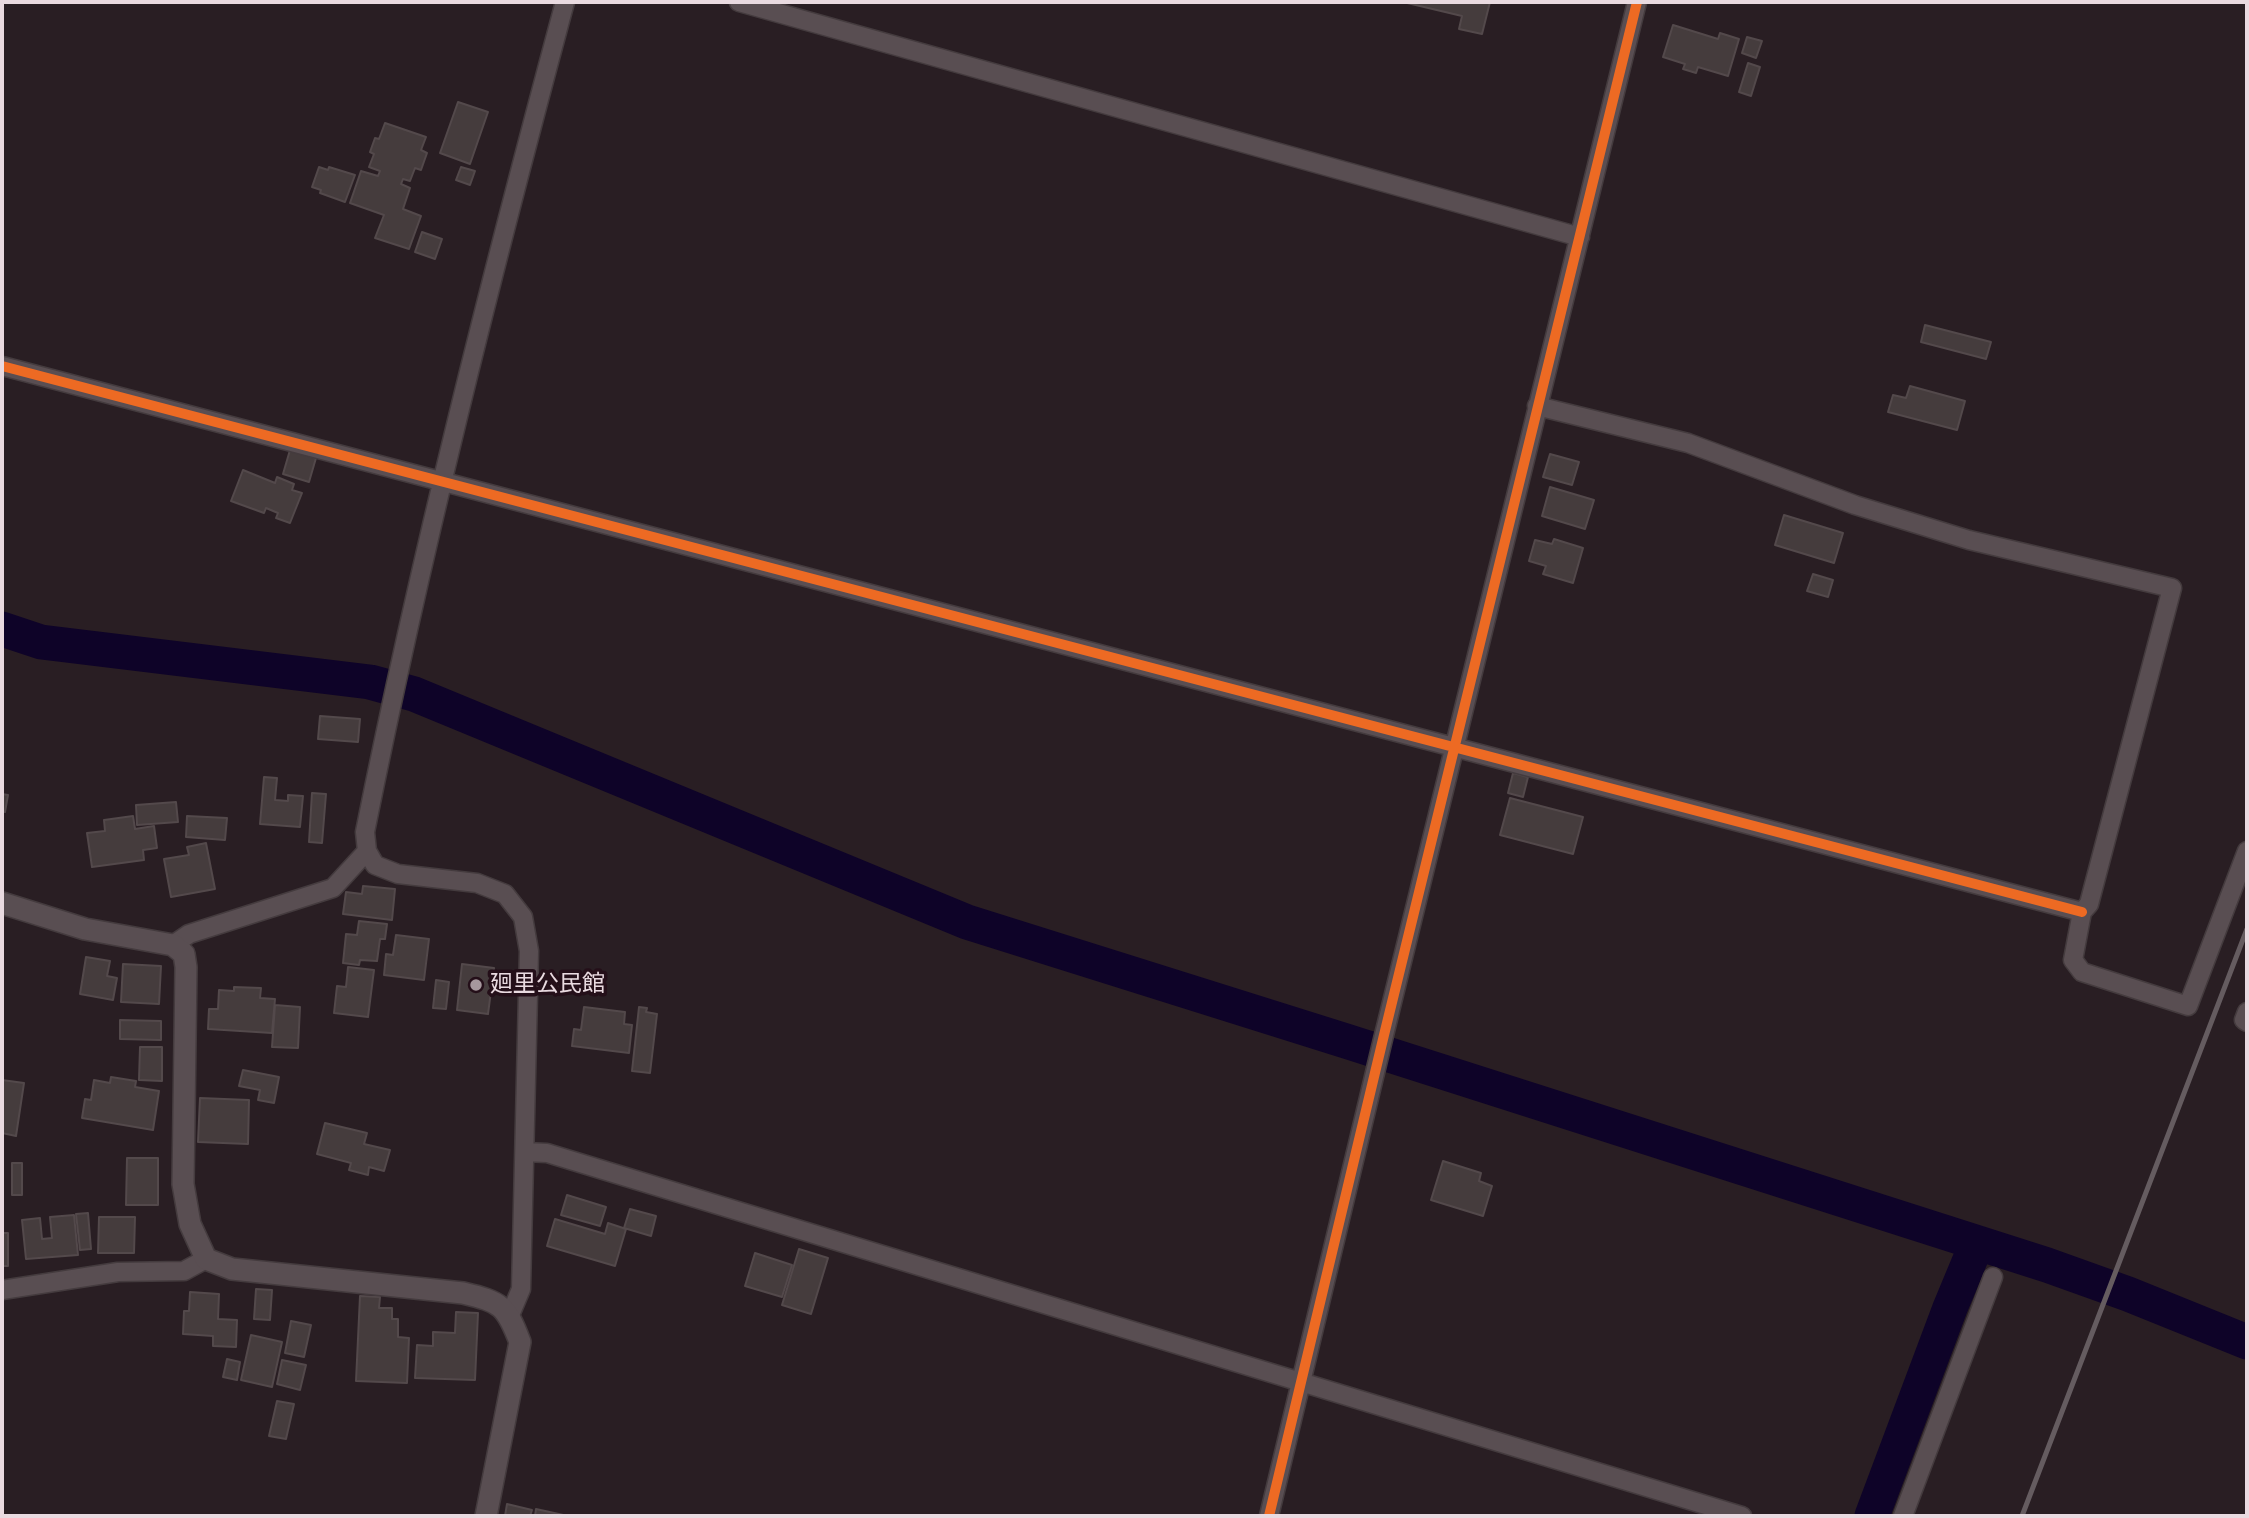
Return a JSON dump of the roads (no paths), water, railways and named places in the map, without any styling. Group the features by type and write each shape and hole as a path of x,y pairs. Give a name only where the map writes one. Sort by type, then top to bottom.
{"street":[{"path":"510,1315 521,1289 529,951 523,917 505,894 477,883 398,874 375,864 367,850 365,832 398,671 513,194 565,2"},
{"path":"739,2 1580,237"},
{"path":"1269,1516 1637,3"},
{"path":"2,366 2082,912"},
{"path":"1537,406 1688,443 1855,505 1969,540 2172,588 2089,904 2082,912 2073,961 2082,972 2188,1006 2247,851"},
{"path":"173,945 189,934 333,888 367,850"},
{"path":"2,902 85,929 173,945 184,954 183,1184 190,1224 206,1259 232,1269 463,1293 493,1300 510,1315 520,1342 486,1516"},
{"path":"2247,1012 2244,1020 2247,1022"},
{"path":"525,1152 547,1153 1742,1516"},
{"path":"2,1290 118,1272 184,1270 206,1259"},
{"path":"1903,1516 1993,1277"}],"waterway":[{"path":"2,629 41,642 370,682 414,694 967,922 2047,1265 2247,1342"},
{"path":"1872,1516 1977,1243"}],"railway":[{"path":"2022,1516 2247,929"}],"place":[{"name":"廻里公民館","path":"476,985"}]}
